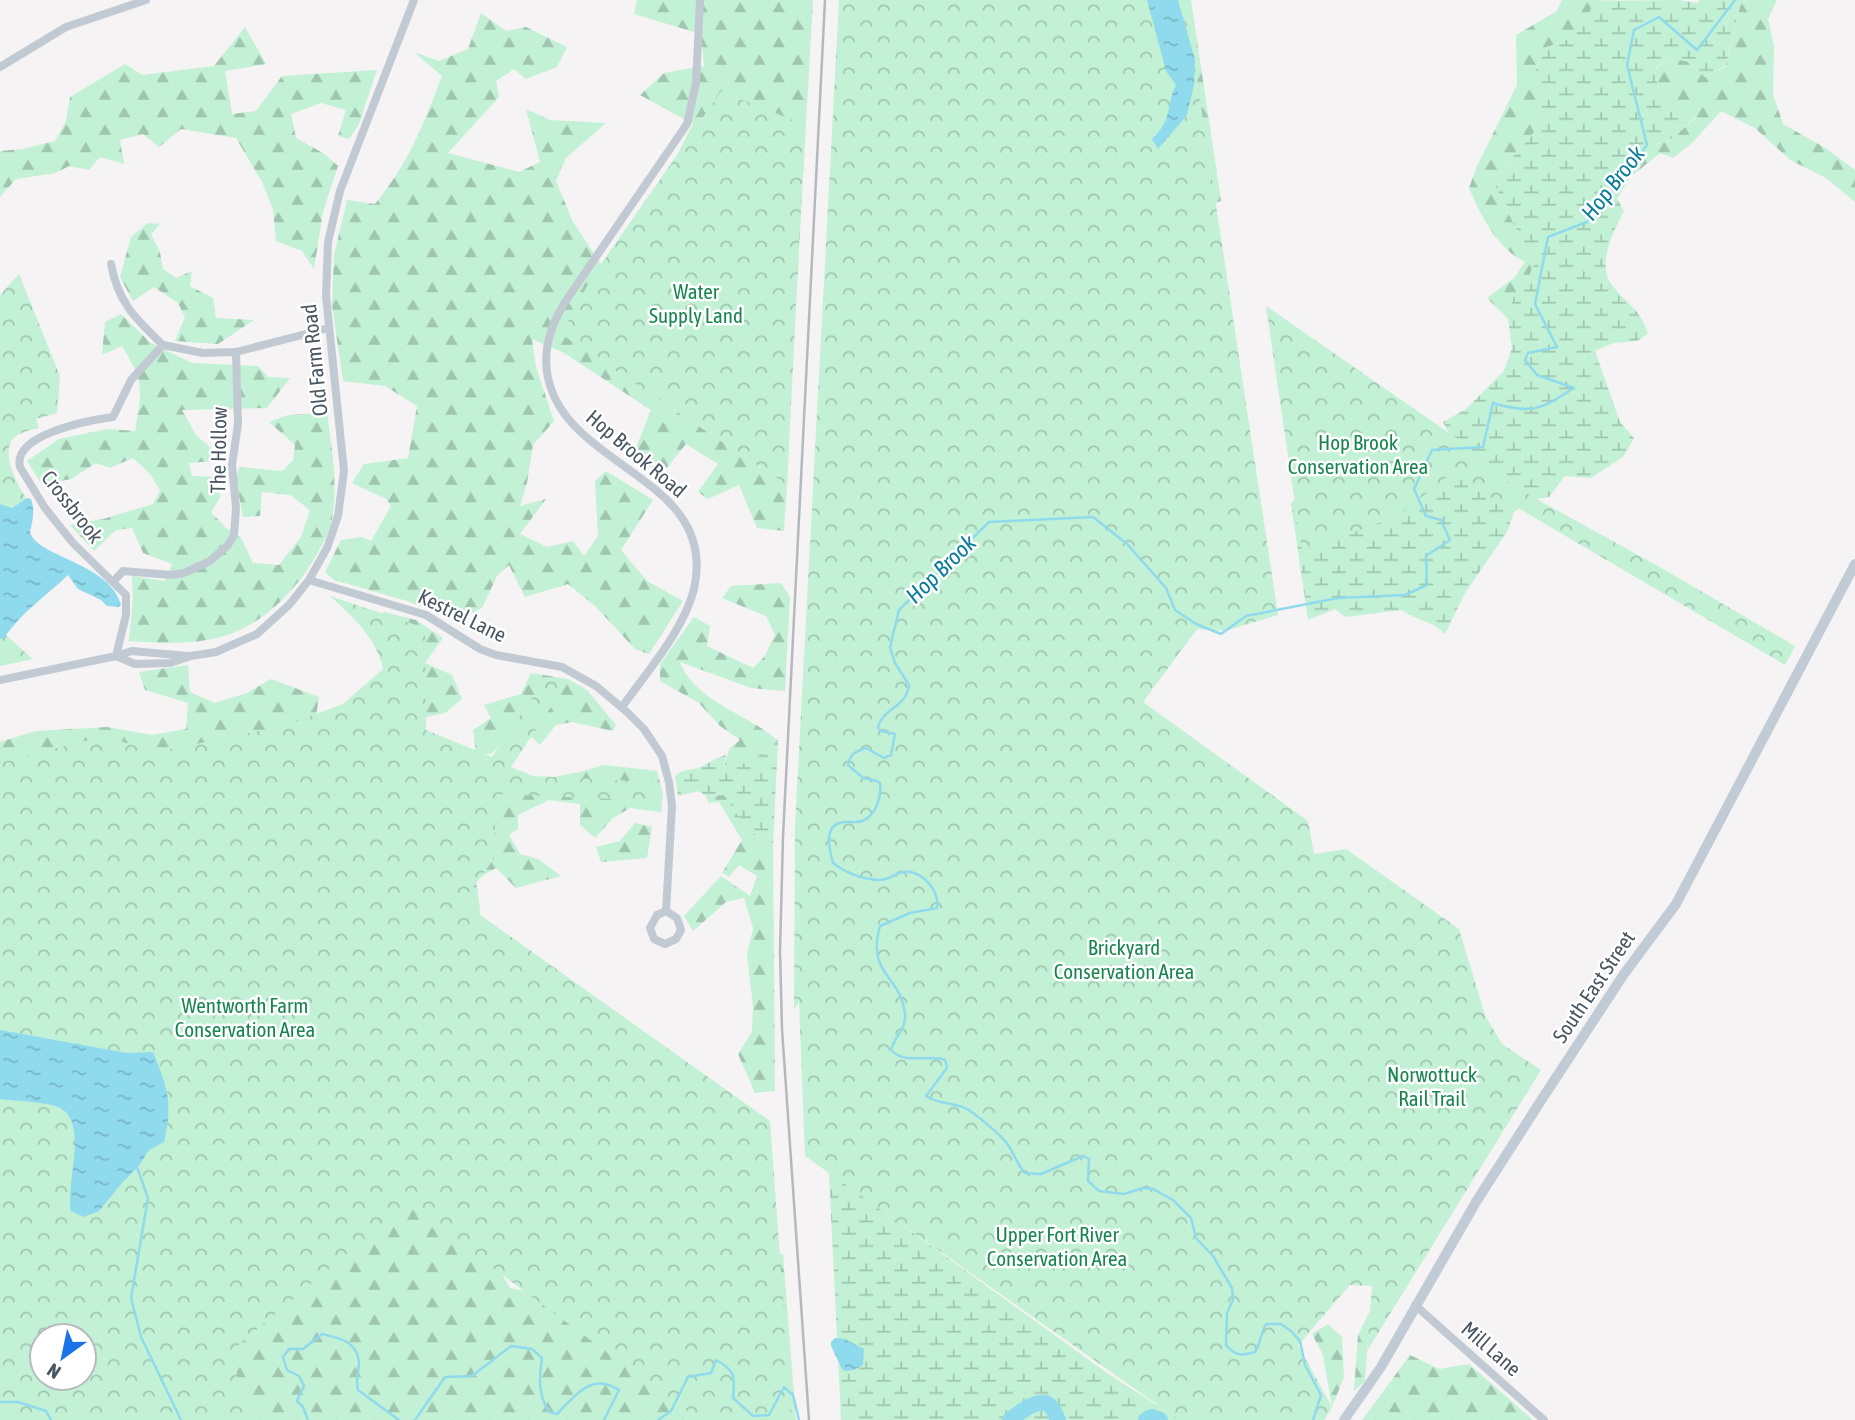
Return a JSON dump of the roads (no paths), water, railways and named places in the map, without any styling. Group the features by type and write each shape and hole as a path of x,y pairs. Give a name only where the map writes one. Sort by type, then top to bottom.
{"main road":[{"name":"South East Street","path":"1344,1420 1381,1367 1476,1202 1542,1098 1624,974 1678,900 1851,580 1855,565"}],"street":[{"path":"0,67 66,27 146,0"},
{"name":"Old Farm Road","path":"116,656 135,664 170,663 216,652 257,634 283,611 309,580 327,548 342,496 344,471 326,296 326,266 333,216 361,132 413,0"},
{"name":"Hop Brook Road","path":"622,707 676,631 688,605 695,581 694,547 684,521 670,502 653,486 585,438 565,416 550,389 546,358 548,342 558,313 687,124 696,83 700,0"},
{"path":"111,264 115,284 127,307 163,345 203,353 236,352 329,328"},
{"name":"Crossbrook","path":"116,656 126,615 126,595 73,543 52,517 18,461 39,438 74,423 113,417 131,380 163,345"},
{"name":"The Hollow","path":"114,581 120,573 128,570 171,575 198,568 219,554 234,535 236,508 232,465 238,425 236,352"},
{"name":"Kestrel Lane","path":"309,580 426,615 464,640 496,654 523,662 562,667 596,685 622,707 644,729 662,756 669,782 671,806 666,911"},
{"name":"Old Farm Road","path":"0,680 116,656 132,650 191,656"},
{"name":"Mill Lane","path":"1415,1305 1544,1420"}],"water":[{"path":"1147,0 1178,0 1195,60 1194,85 1187,115 1158,149 1152,139 1163,125 1176,85 1166,71"},
{"path":"27,498 31,499 33,507 30,531 35,540 103,579 114,591 121,605 107,606 101,600 78,589 68,575 0,639 0,504 12,508"},
{"path":"0,1030 127,1053 153,1052 168,1096 164,1142 149,1150 138,1167 99,1211 83,1217 71,1211 75,1140 69,1115 55,1106 0,1099"},
{"path":"835,1338 845,1339 864,1349 863,1365 853,1370 842,1369 831,1346"}],"waterway":[{"name":"Hop Brook","path":"1313,1420 1321,1395 1305,1365 1300,1341 1291,1331 1281,1324 1266,1324 1255,1352 1236,1353 1226,1345 1227,1313 1233,1300 1232,1288 1213,1256 1196,1238 1191,1218 1173,1200 1153,1189 1143,1188 1124,1194 1099,1191 1088,1181 1089,1159 1083,1156 1041,1174 1025,1173 1005,1141 976,1115 962,1107 926,1096 947,1068 945,1060 903,1057 891,1050 904,1024 905,1014 897,990 877,955 880,926 910,913 937,908 937,901 933,889 917,874 904,872 882,880 873,879 849,873 833,863 829,840 831,829 843,822 859,822 867,818 877,805 880,794 880,783 863,778 848,765 849,761 859,750 866,748 884,758 891,755 895,734 881,731 878,727 885,716 904,698 909,685 895,663 890,647 899,610 989,522 1093,517 1127,544 1166,588 1175,610 1196,624 1221,634 1246,616 1338,598 1405,595 1427,585 1426,556 1450,540 1441,520 1426,516 1414,489 1432,450 1483,447 1493,403 1536,408 1574,388 1537,375 1525,360 1528,353 1557,347 1535,304 1548,237 1587,222 1647,145 1627,65 1634,30 1659,17 1697,50 1735,0"},
{"path":"137,1167 148,1198 131,1298 141,1337 181,1420"},
{"path":"308,1420 303,1407 297,1401 304,1386 299,1376 287,1370 283,1357 289,1349 303,1349 322,1334 341,1339 355,1349 359,1362 358,1390 399,1420"},
{"path":"415,1420 445,1377 472,1376 511,1346 532,1349 542,1358 540,1386 549,1412 557,1414 578,1393 592,1385 600,1383 619,1390 604,1420"},
{"path":"658,1420 671,1411 688,1377 711,1373 716,1360 733,1375 733,1398 753,1416 769,1415 784,1387 793,1395 799,1420"},
{"path":"0,1402 18,1402 46,1411 51,1420"},
{"path":"1010,1420 1039,1403 1048,1404 1058,1420"},
{"path":"1146,1420 1152,1417 1160,1420"}],"railway":[{"path":"809,1420 782,1029 780,951 783,837 825,0"}],"park label":[{"name":"Water Supply Land","path":"696,304"},
{"name":"Hop Brook Conservation Area","path":"1358,455"},
{"name":"Brickyard Conservation Area","path":"1124,960"},
{"name":"Wentworth Farm Conservation Area","path":"245,1018"},
{"name":"Norwottuck Rail Trail","path":"1432,1087"},
{"name":"Upper Fort River Conservation Area","path":"1057,1247"}]}
